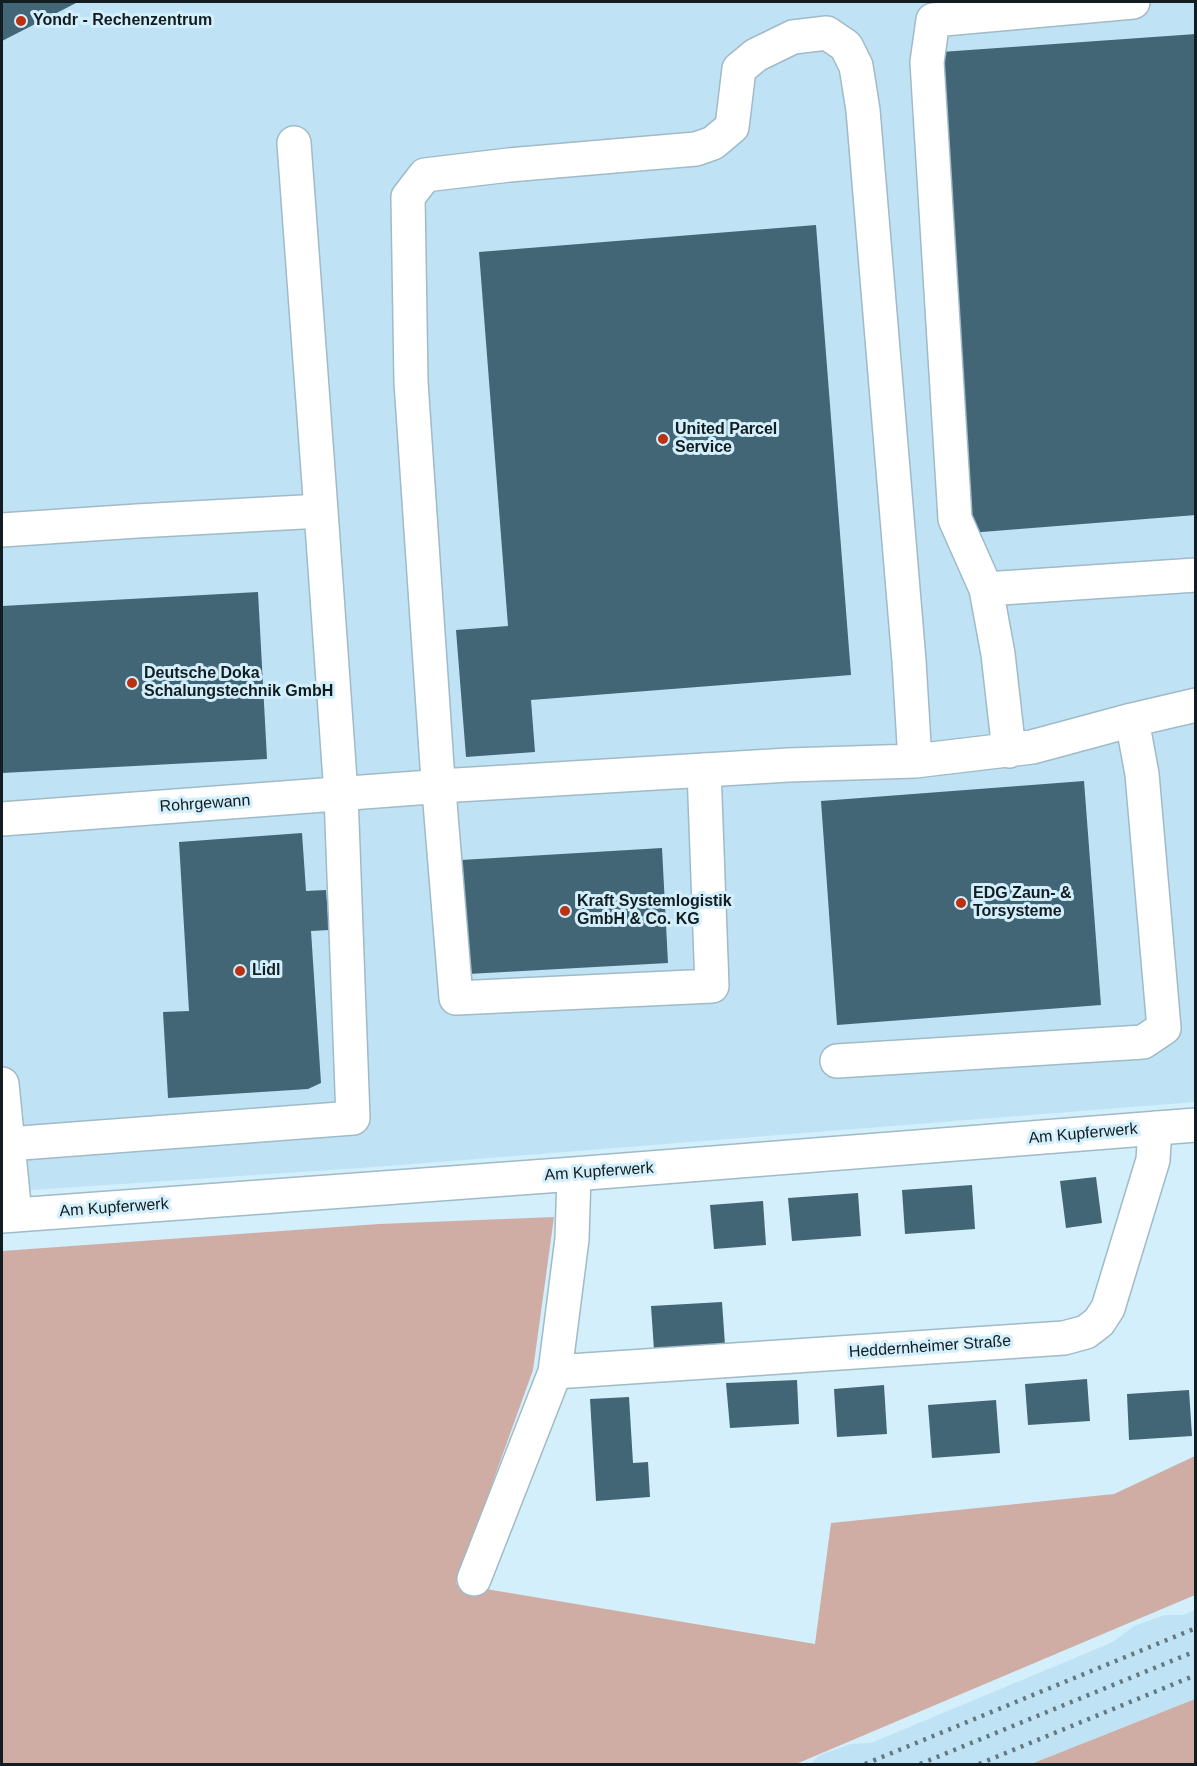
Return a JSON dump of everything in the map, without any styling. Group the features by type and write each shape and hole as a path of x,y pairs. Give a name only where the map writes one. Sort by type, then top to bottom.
{"street":[{"path":"1009,751 998,654 986,589 955,519 927,62 933,20 1133,2"},
{"path":"704,770 712,986 456,998 424,788 411,382 408,197 425,175 509,165 696,149 713,143 732,127 739,69 756,55 793,37 827,33 846,46 856,66 863,110 908,649 915,761"},
{"path":"8,1144 353,1118 341,794 294,143"},
{"path":"2,530 321,511"},
{"path":"986,589 1196,575"},
{"path":"424,788 788,765 915,761 1009,751 1196,705"},
{"path":"837,1061 1143,1042 1164,1028 1142,774 1132,720"},
{"name":"Rohrgewann","path":"2,819 424,788"},
{"path":"2,1084 8,1144 8,1216"},
{"name":"Am Kupferwerk","path":"8,1216 1196,1125"},
{"name":"Heddernheimer Straße","path":"555,1372 1064,1338 1086,1332 1099,1322 1108,1308 1153,1160 1155,1128"},
{"path":"474,1579 555,1372 572,1239 574,1174"}],"shaded area":[{"path":"2,2 1195,2 1195,1102 375,1167 2,1192"},
{"path":"554,1217 533,1370 456,1584 815,1644 831,1523 1114,1494 1195,1456 1195,1595 796,1764 2,1764 2,1251 379,1224"},
{"path":"1195,1610 1195,1699 1031,1764 810,1764 820,1755 851,1744 871,1743 1113,1642 1134,1626 1165,1615 1183,1615"},
{"path":"1195,1699 1195,1764 1031,1764"}],"building":[{"name":"Yondr - Rechenzentrum","path":"2,2 78,2 2,41"},
{"path":"1196,34 1196,515 969,533 941,52"},
{"name":"United Parcel Service","path":"816,225 851,675 531,700 535,752 466,757 456,630 508,626 479,252"},
{"name":"Deutsche Doka Schalungstechnik GmbH","path":"258,592 267,759 2,773 2,606"},
{"name":"EDG Zaun- & Torsysteme","path":"1084,781 1101,1005 837,1025 821,801"},
{"path":"302,833 306,891 326,890 329,930 311,931 321,1083 308,1089 168,1098 163,1012 189,1011 179,842"},
{"name":"Kraft Systemlogistik GmbH & Co. KG","path":"662,848 668,963 468,974 461,860"},
{"path":"1096,1177 1102,1223 1066,1228 1060,1181"},
{"path":"972,1185 975,1229 905,1234 902,1190"},
{"path":"858,1193 861,1236 792,1241 788,1198"},
{"path":"763,1201 766,1245 714,1249 710,1205"},
{"path":"722,1302 725,1345 654,1350 651,1306"},
{"path":"1087,1379 1090,1421 1028,1425 1025,1384"},
{"path":"797,1380 799,1424 730,1428 726,1383"},
{"path":"884,1385 887,1434 837,1437 834,1389"},
{"path":"1189,1390 1192,1436 1129,1440 1127,1394"},
{"path":"629,1397 633,1463 648,1462 650,1497 596,1501 590,1399"},
{"path":"996,1400 1000,1453 932,1458 928,1405"}],"railway":[{"path":"865,1764 1196,1628"},
{"path":"920,1764 1196,1651"},
{"path":"979,1764 1196,1675"}],"place":[{"name":"Yondr - Rechenzentrum","path":"21,21"},
{"name":"United Parcel Service","path":"663,439"},
{"name":"Deutsche Doka Schalungstechnik GmbH","path":"132,683"},
{"name":"EDG Zaun- & Torsysteme","path":"961,903"},
{"name":"Kraft Systemlogistik GmbH & Co. KG","path":"565,911"},
{"name":"Lidl","path":"240,971"}]}
